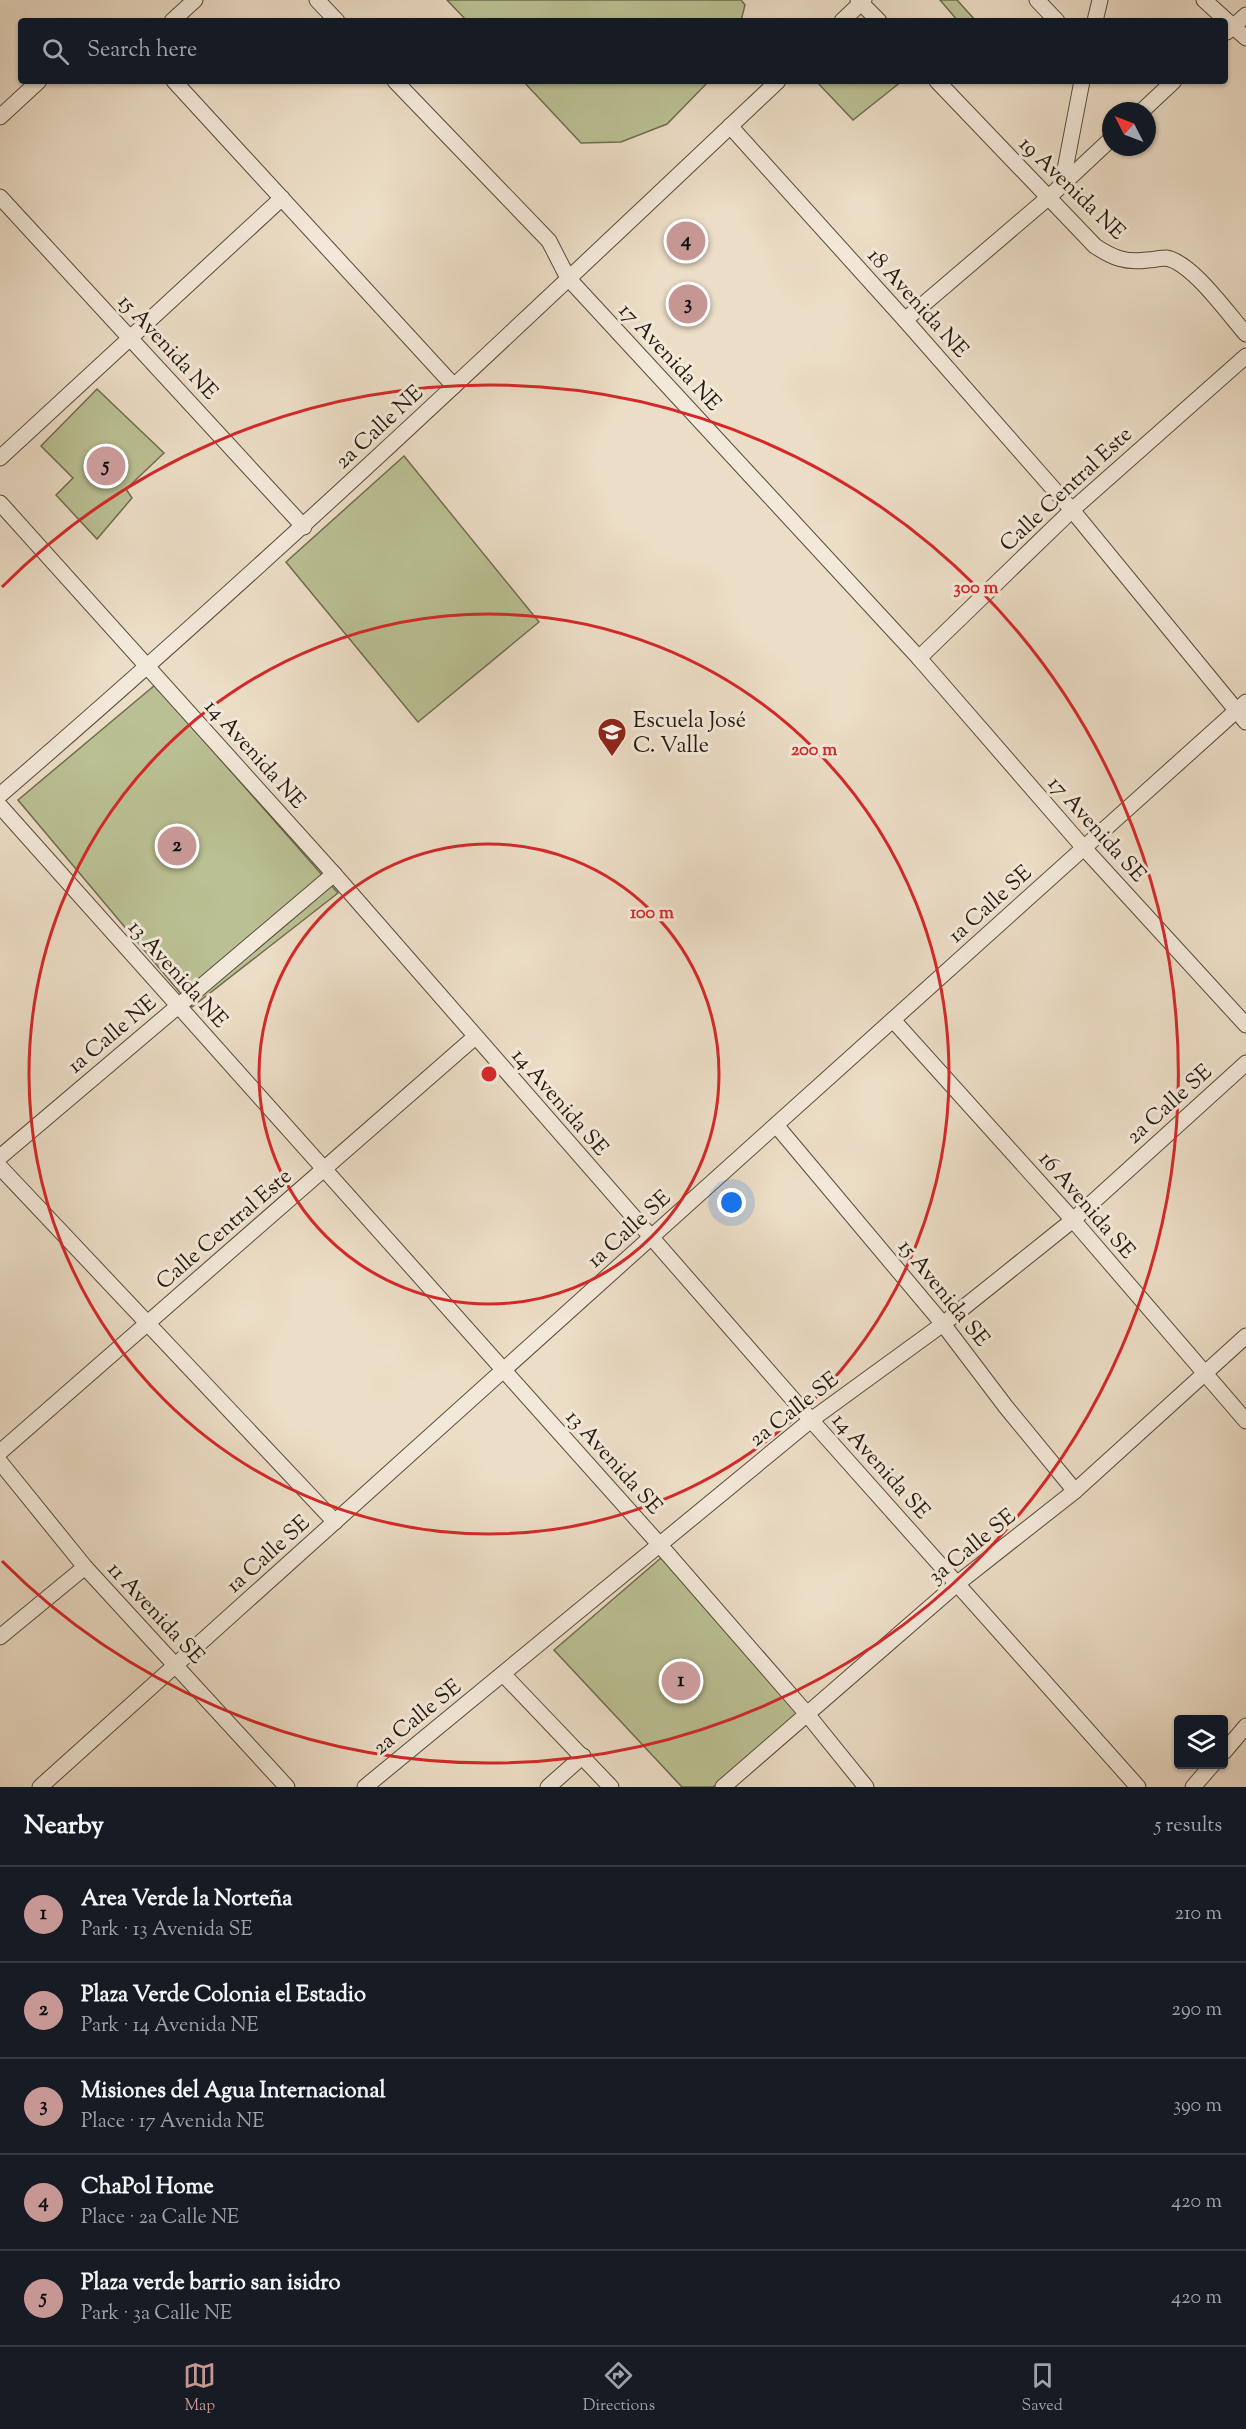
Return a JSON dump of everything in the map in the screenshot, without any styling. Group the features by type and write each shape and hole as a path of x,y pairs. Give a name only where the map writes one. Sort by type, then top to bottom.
{"street":[{"path":"175,18 195,0"},
{"path":"317,0 334,18"},
{"path":"1036,0 1054,18"},
{"path":"1096,18 1100,0"},
{"path":"1204,0 1219,18"},
{"path":"845,18 861,1 876,18"},
{"path":"1246,15 1229,30 1246,38"},
{"path":"0,117 36,84"},
{"path":"177,84 454,386"},
{"name":"17 Avenida NE","path":"398,84 549,241 568,278 919,658"},
{"name":"2a Calle NE","path":"0,795 149,667 304,527 775,84"},
{"name":"19 Avenida NE","path":"940,84 1095,246 1112,258 1131,263 1165,258 1179,262 1246,334"},
{"path":"1062,185 1081,84"},
{"path":"1152,102 1171,84"},
{"name":"18 Avenida NE","path":"730,126 905,320 1243,712"},
{"path":"905,320 1049,197 1102,147"},
{"name":"15 Avenida NE","path":"0,197 304,527"},
{"path":"0,459 282,198"},
{"name":"Calle Central Este","path":"919,658 1071,510 1246,356"},
{"name":"14 Avenida NE","path":"3,511 149,667 475,1037"},
{"name":"17 Avenida SE","path":"919,658 1084,848 1246,1025"},
{"name":"1a Calle SE","path":"40,1787 1084,848 1243,712"},
{"name":"13 Avenida NE","path":"0,806 324,1169"},
{"name":"1a Calle NE","path":"0,1157 333,874"},
{"name":"16 Avenida SE","path":"893,1020 1073,1220 1246,1421"},
{"name":"Calle Central Este","path":"0,1452 475,1037"},
{"name":"14 Avenida SE","path":"475,1037 811,1420 1138,1787"},
{"name":"2a Calle SE","path":"365,1787 811,1420 943,1324 1073,1220 1246,1063"},
{"name":"15 Avenida SE","path":"776,1125 943,1324 1006,1407 1075,1491"},
{"path":"0,1167 335,1522"},
{"name":"13 Avenida SE","path":"324,1169 659,1544 807,1714 866,1787"},
{"name":"3a Calle SE","path":"723,1787 958,1583 1075,1491 1246,1336"},
{"name":"11 Avenida SE","path":"0,1462 85,1567 286,1787"},
{"path":"0,1637 85,1567"},
{"path":"503,1674 612,1787"},
{"path":"1228,1747 1246,1726"},
{"path":"548,1787 583,1756"},
{"path":"1193,1787 1209,1769"}],"green space":[{"path":"447,0 741,0 745,5 742,18 464,18"},
{"path":"940,0 957,0 973,18 955,18"},
{"path":"526,84 706,84 667,124 621,142 581,143"},
{"path":"819,84 898,84 853,120"},
{"path":"97,389 164,453 126,489 132,498 97,539 56,495 73,478 41,446"},
{"path":"404,456 539,622 418,722 286,562"},
{"path":"155,685 338,893 192,1007 18,800"},
{"path":"669,1551 807,1711 713,1787 682,1787 554,1650"}],"place":[{"name":"ChaPol Home","path":"686,241"},
{"name":"Misiones del Agua Internacional","path":"688,304"},
{"name":"Plaza verde barrio san isidro","path":"106,466"},
{"name":"Escuela José C. Valle","path":"612,758"},
{"name":"Plaza Verde Colonia el Estadio","path":"177,846"},
{"name":"Area Verde la Norteña","path":"681,1681"}]}
